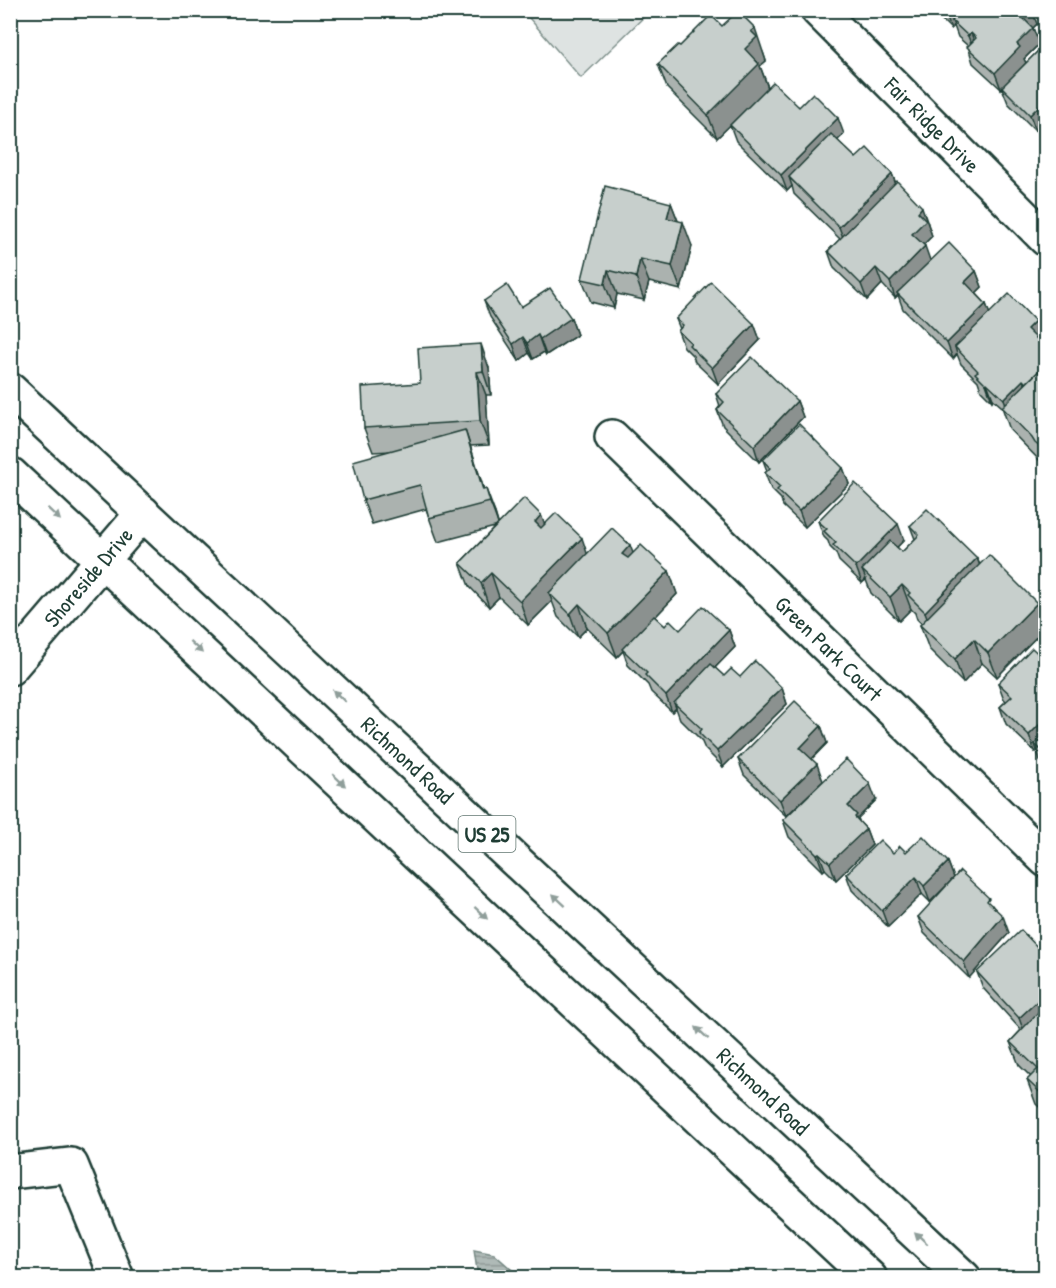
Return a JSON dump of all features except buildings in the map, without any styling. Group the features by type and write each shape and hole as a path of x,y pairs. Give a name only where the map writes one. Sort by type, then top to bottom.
{"main road":[{"name":"Fair Ridge Drive","path":"818,10 1046,239"},
{"name":"Richmond Road","path":"10,390 964,1278"},
{"name":"Green Park Court","path":"612,437 1046,860"},
{"name":"US 25","path":"10,474 870,1278"},
{"name":"Shoreside Drive","path":"10,668 143,513"},
{"path":"10,1172 71,1165 117,1278"}],"shaded area":[{"path":"523,11 650,11 581,78"},
{"path":"474,1250 494,1254 520,1277 478,1277"}]}
